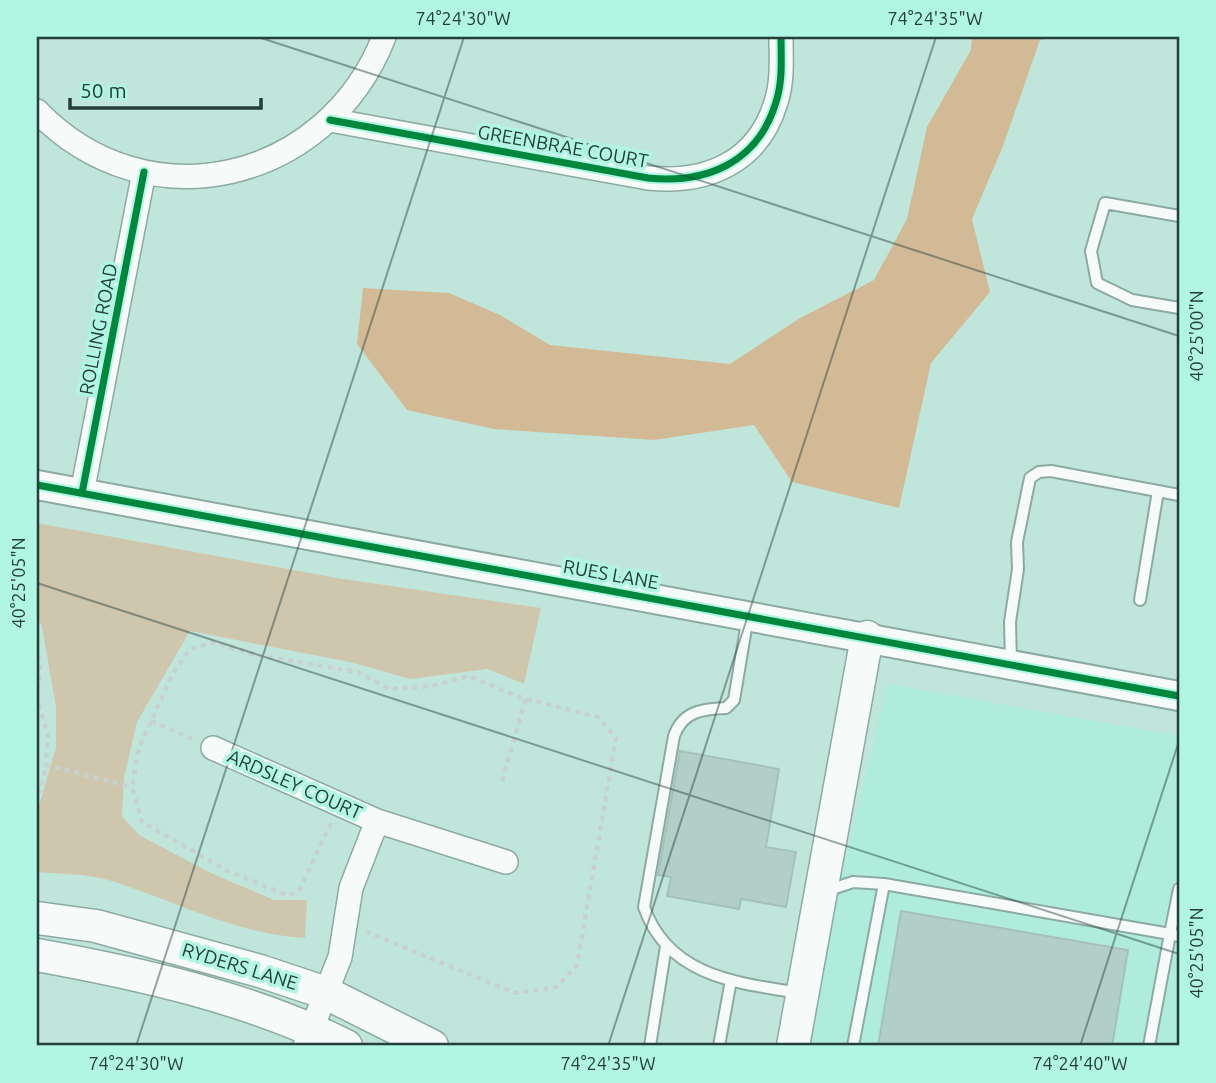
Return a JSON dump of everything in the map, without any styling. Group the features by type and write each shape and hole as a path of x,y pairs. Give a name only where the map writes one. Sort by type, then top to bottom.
{"main road":[{"path":"793,1046 867,637"},
{"name":"RYDERS LANE","path":"37,918 96,926 170,945 326,993 432,1046"},
{"name":"RYDERS LANE","path":"37,955 177,985 246,1005 308,1038 346,1046"}],"street":[{"path":"37,111 84,149 144,172 210,176 252,167 292,149 330,120 368,73 384,37"},
{"name":"GREENBRAE COURT","path":"330,120 648,178 676,181 698,177 720,170 739,157 768,123 780,79 781,37"},
{"name":"ROLLING ROAD","path":"82,493 144,172"},
{"name":"RUES LANE","path":"37,485 1179,696"},
{"name":"ARDSLEY COURT","path":"213,748 377,821 506,862"},
{"name":"ARDSLEY COURT","path":"308,1038 340,957 351,888 377,821"}],"lane":[{"path":"1179,216 1105,203 1091,251 1097,283 1132,300 1179,309"},
{"path":"1011,664 1010,622 1018,569 1017,542 1030,478 1040,472 1051,471 1179,495"},
{"path":"1140,600 1158,491"},
{"path":"748,615 734,700 726,708 702,709 687,717 674,736 644,907 651,926 666,946 708,974 803,993"},
{"path":"821,893 853,882 884,884 1175,935"},
{"path":"853,1046 884,884"},
{"path":"1149,1046 1175,935 1179,889"},
{"path":"650,1046 666,946"},
{"path":"719,1046 731,980"}],"path":[{"path":"37,645 40,667 37,700 48,734 46,765 41,791 37,793"},
{"path":"502,781 526,698"},
{"path":"151,722 213,748"},
{"path":"46,765 132,787"}],"shaded area":[{"path":"972,37 1052,37 1040,40 1003,146 972,219 990,292 931,363 899,508 792,482 754,425 654,440 494,429 407,410 357,344 363,288 449,293 500,315 550,345 730,364 800,318 874,280 907,219 927,127 971,50"},
{"path":"37,523 337,578 541,608 524,684 488,669 410,679 350,662 190,631 137,722 124,778 122,816 139,835 211,873 274,900 307,900 305,938 231,924 103,879 37,872 37,813 56,747 56,707 42,627 37,618"},
{"path":"887,684 1179,736 1179,1046 802,1046"}],"building":[{"path":"680,751 779,769 766,847 796,852 786,907 741,899 739,909 667,896 671,877 658,875"},
{"path":"901,911 1128,950 1112,1046 878,1046"}],"cycle path":[{"path":"330,120 648,178 690,177 727,165 757,140 768,123 780,86 781,37"},
{"path":"82,493 144,172"},
{"path":"37,485 1179,696"}]}
